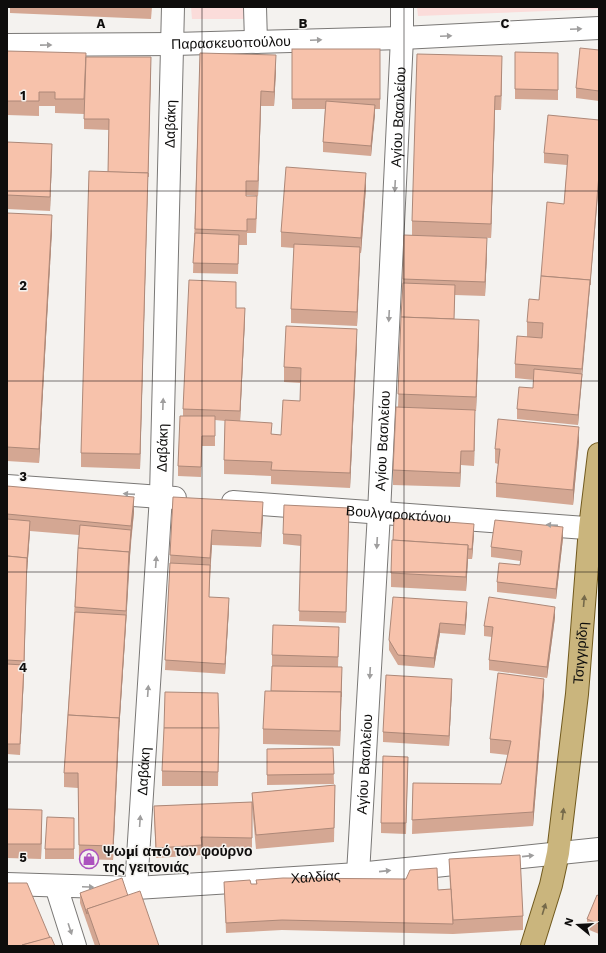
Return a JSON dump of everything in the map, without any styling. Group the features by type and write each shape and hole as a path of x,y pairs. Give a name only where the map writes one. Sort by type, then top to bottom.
{"main road":[{"name":"Τσιγγιρίδη","path":"532,946 551,884 558,853 595,529 599,454"}],"street":[{"name":"Δαβάκη","path":"136,888 160,496 174,44 173,7"},
{"path":"255,7 256,42"},
{"name":"Αγίου Βασιλείου","path":"358,874 379,513 402,38 402,7"},
{"name":"Παρασκευοπούλου","path":"7,45 174,44 402,38 599,28"},
{"path":"7,486 192,499"},
{"name":"Βουλγαροκτόνου","path":"215,501 595,529"},
{"name":"Χαλδίας","path":"7,884 136,888 358,874 599,850"},
{"path":"56,886 76,946"}],"shaded area":[{"path":"191,7 255,7 256,19 192,19"},
{"path":"417,7 599,7 599,9 418,16"}],"building":[{"path":"580,48 599,50 599,91 576,88"},
{"path":"292,49 380,49 380,99 292,99"},
{"path":"7,51 86,53 84,99 55,99 55,92 39,92 39,101 7,101"},
{"path":"515,52 558,53 558,90 515,89"},
{"path":"200,53 276,55 274,92 261,91 258,181 246,181 246,196 257,196 256,219 247,219 247,231 195,229"},
{"path":"417,54 502,56 501,96 495,96 491,224 412,221"},
{"path":"86,57 151,57 148,177 148,173 108,172 109,119 84,119"},
{"path":"326,101 375,105 371,146 323,142"},
{"path":"548,115 599,120 599,174 590,285 590,280 541,276 547,202 564,204 568,155 544,153"},
{"path":"7,142 52,144 50,197 7,195"},
{"path":"286,167 366,173 361,238 281,232"},
{"path":"89,171 148,173 140,454 81,453"},
{"path":"7,213 52,215 39,449 7,447"},
{"path":"195,233 239,235 238,264 193,263"},
{"path":"404,235 487,238 485,282 403,279"},
{"path":"294,244 360,247 357,312 291,309"},
{"path":"541,276 590,280 582,369 515,364 517,336 542,338 543,323 527,322 529,299 539,300"},
{"path":"189,280 236,282 236,308 245,308 240,411 183,409"},
{"path":"403,283 455,285 454,319 401,317"},
{"path":"401,317 479,320 476,397 398,394"},
{"path":"286,326 357,329 350,473 271,470 272,462 224,460 225,420 272,423 271,434 281,435 283,400 300,401 301,368 284,367"},
{"path":"534,369 582,374 578,415 517,409 519,387 533,388"},
{"path":"396,407 475,410 474,451 461,451 460,473 393,470"},
{"path":"180,416 215,416 215,436 202,436 201,467 178,466"},
{"path":"498,419 579,427 573,490 496,483 500,449 495,449"},
{"path":"7,486 134,497 131,526 7,514"},
{"path":"173,497 263,502 261,533 212,530 210,558 170,555"},
{"path":"284,505 349,508 346,612 299,611 301,535 283,534"},
{"path":"394,518 474,524 472,549 468,549 468,545 393,540"},
{"path":"7,519 30,521 27,562 27,558 7,556"},
{"path":"495,520 563,527 556,589 497,582 499,563 520,565 522,551 491,547"},
{"path":"80,525 131,530 129,556 129,552 78,548"},
{"path":"392,540 468,545 466,577 391,573"},
{"path":"78,548 129,552 126,611 75,607"},
{"path":"7,556 27,558 24,661 7,660"},
{"path":"170,563 210,565 209,597 229,598 225,664 165,660"},
{"path":"393,597 467,602 465,625 440,623 434,658 398,655 389,640"},
{"path":"489,597 555,607 547,667 489,660 493,627 484,626"},
{"path":"75,612 126,615 119,722 119,718 68,715"},
{"path":"273,625 339,627 338,657 272,655"},
{"path":"7,664 24,665 20,744 7,744"},
{"path":"272,666 342,667 341,697 341,692 271,691"},
{"path":"498,673 544,679 533,812 412,820 413,783 501,784 511,741 490,739"},
{"path":"386,675 452,679 449,736 383,732"},
{"path":"265,691 341,692 340,731 263,729"},
{"path":"165,692 218,693 219,728 164,728"},
{"path":"68,715 119,718 113,846 79,845 78,773 64,773"},
{"path":"164,728 219,728 218,772 162,771"},
{"path":"333,748 334,774 267,775 267,749"},
{"path":"383,756 408,757 406,823 381,823"},
{"path":"335,785 334,828 256,835 252,793"},
{"path":"252,802 252,838 201,837 202,845 156,848 154,806"},
{"path":"7,809 42,810 41,844 7,844"},
{"path":"47,817 74,818 74,849 45,849"},
{"path":"520,855 523,916 453,920 449,859"},
{"path":"437,868 438,890 451,889 453,924 282,920 226,923 224,882 250,880 251,884 257,884 256,880 283,878 406,879 410,870"},
{"path":"122,878 128,896 87,909 87,914 80,893"},
{"path":"7,883 27,883 50,938 22,946 7,946"},
{"path":"140,891 159,946 100,946 87,909"},
{"path":"597,895 599,896 599,924 587,919"},
{"path":"51,937 55,946 22,946 22,945"}],"place":[{"name":"Ψωμί από τον φούρνο της γειτονιάς","path":"89,859"}]}
